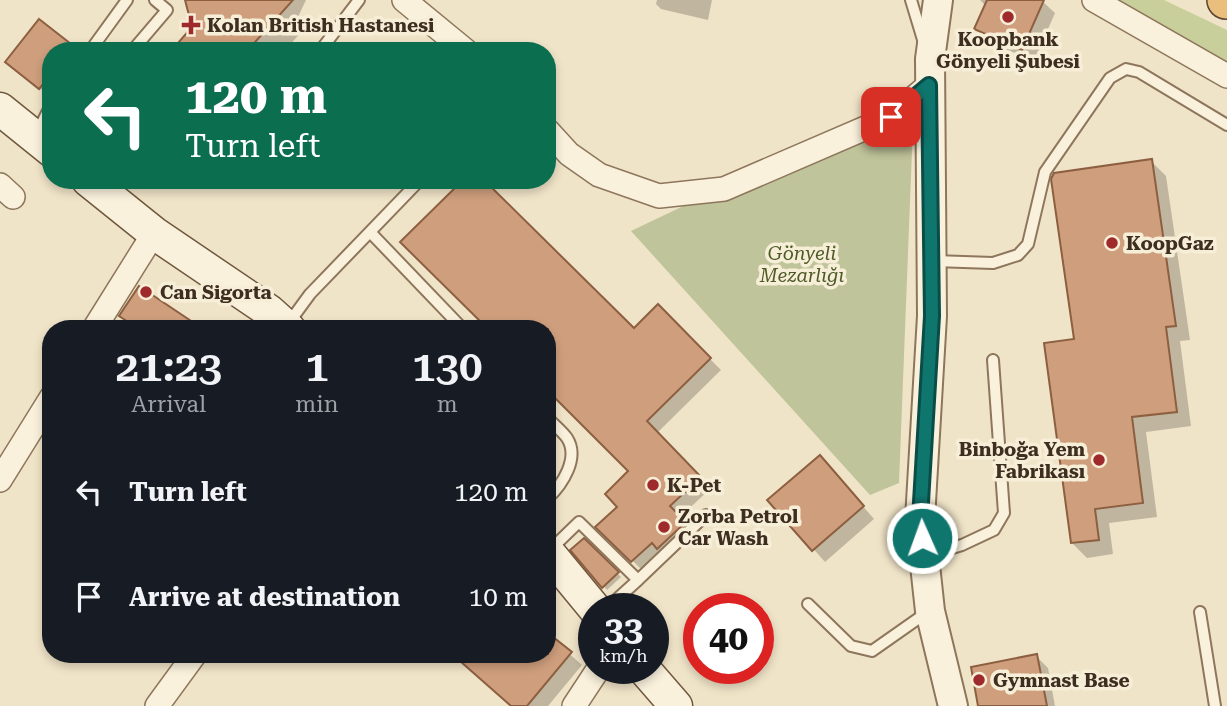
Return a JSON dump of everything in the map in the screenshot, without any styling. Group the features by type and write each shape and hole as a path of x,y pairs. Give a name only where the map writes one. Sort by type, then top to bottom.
{"main road":[{"path":"0,109 42,143"},
{"path":"99,189 271,320"},
{"path":"556,562 582,593"},
{"path":"657,684 676,706"}],"street":[{"path":"404,0 456,42"},
{"path":"929,0 932,316 920,519 930,611 954,706"},
{"path":"556,139 569,153 599,174 659,196 724,189 891,117 930,60 939,0"},
{"path":"1094,0 1227,76"},
{"path":"100,320 154,233"},
{"path":"0,480 42,412"},
{"path":"157,706 188,663"},
{"path":"574,706 588,684"}],"lane":[{"path":"97,42 127,0"},
{"path":"140,42 167,10 155,0"},
{"path":"327,42 359,0"},
{"path":"911,0 930,60"},
{"path":"931,261 993,264 1018,255 1028,244 1045,172 1110,78 1126,69 1139,72 1227,125"},
{"path":"281,320 310,294 411,189"},
{"path":"370,232 454,320"},
{"path":"923,557 962,545 994,530 1004,513 993,360"},
{"path":"556,426 569,440 570,457 567,476 556,489"},
{"path":"624,593 706,514"},
{"path":"556,544 579,522 638,580"},
{"path":"808,604 850,646 872,651 930,611"},
{"path":"1200,612 1215,706"}],"green space":[{"path":"1110,0 1164,0 1227,30 1227,62"},
{"name":"Gönyeli Mezarlığı","path":"914,100 899,483 870,495 631,231 903,101"}],"building":[{"path":"185,0 293,0 255,42 179,42 192,27"},
{"name":"Koopbank Gönyeli Şubesi","path":"987,0 1044,0 1022,50 974,29"},
{"path":"39,19 68,42 42,42 42,85 39,89 5,62"},
{"path":"1152,159 1176,326 1166,327 1177,412 1132,417 1143,503 1095,509 1099,540 1071,543 1044,343 1074,339 1051,179 1054,173"},
{"path":"454,189 493,189 634,328 658,304 711,358 647,421 701,477 670,506 686,522 657,549 652,543 631,562 595,527 617,507 605,494 628,471 556,399 556,320 479,320 400,242"},
{"path":"139,286 190,320 125,320 119,316"},
{"path":"820,455 864,506 812,551 767,500"},
{"path":"584,538 619,572 602,588 570,550"},
{"path":"556,639 572,652 527,706 511,706 462,663 556,663"},
{"path":"1037,654 1047,706 978,706 971,667"}],"place":[{"name":"Koopbank Gönyeli Şubesi","path":"1008,17"},
{"name":"Kolan British Hastanesi","path":"191,25"},
{"name":"KoopGaz","path":"1112,243"},
{"name":"Can Sigorta","path":"146,292"},
{"name":"Binboğa Yem Fabrikası","path":"1099,460"},
{"name":"K-Pet","path":"653,485"},
{"name":"Zorba Petrol Car Wash","path":"664,527"},
{"name":"Gymnast Base","path":"979,680"}],"route":[{"path":"891,117 929,85 932,316 920,519 922,538"}]}
